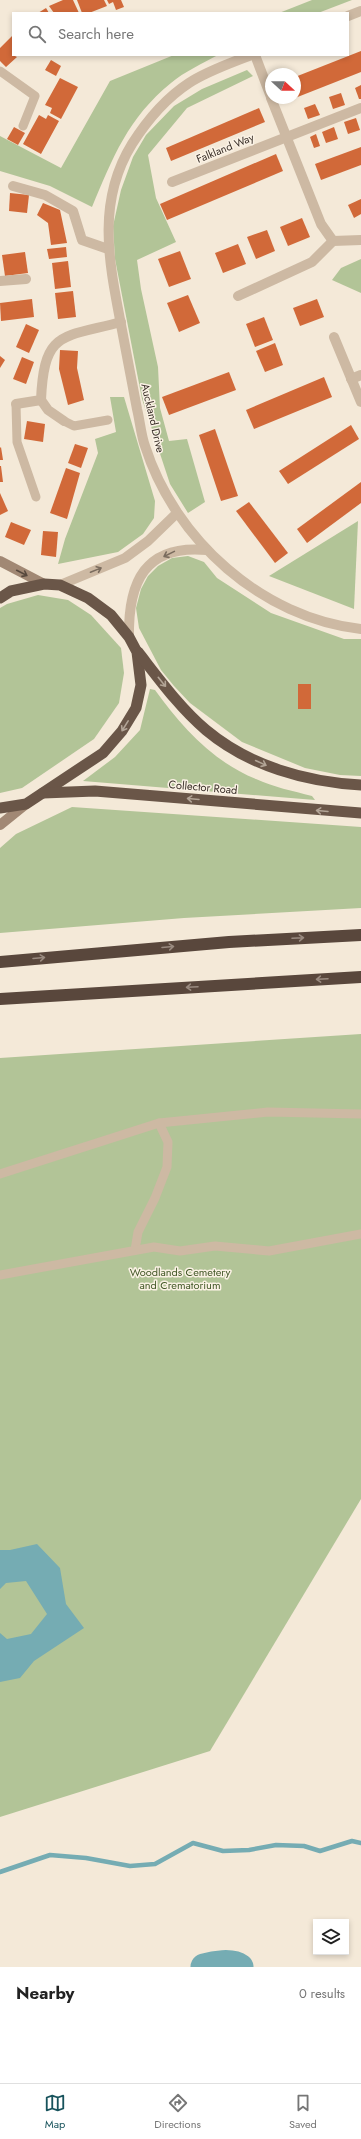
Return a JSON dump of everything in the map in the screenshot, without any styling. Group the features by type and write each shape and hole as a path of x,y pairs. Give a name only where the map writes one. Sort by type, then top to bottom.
{"highway":[{"path":"0,598 11,591 44,584 60,585 88,598 100,606 129,637 137,652 173,696 206,730 234,750 275,769 306,779 361,785"},
{"path":"0,808 26,804 103,753 122,731 136,708 141,685 137,652"},
{"name":"Collector Road","path":"43,793 95,791 361,813"},
{"path":"0,962 229,942 361,935"},
{"path":"0,999 361,977"}],"main road":[{"path":"0,561 44,584"},
{"path":"0,825 26,804"}],"street":[{"path":"349,16 361,11"},
{"name":"Auckland Drive","path":"250,56 188,83 148,121 131,146 112,193 108,212 108,249 144,445 163,488 177,513 206,550 247,585 262,595 318,619 361,629"},
{"path":"255,56 265,81"},
{"path":"274,104 321,224 333,241"},
{"name":"Falkland Way","path":"172,182 286,136 361,108"},
{"path":"13,186 45,195 73,211 82,240 108,249"},
{"path":"238,296 312,262 333,241 361,240"},
{"path":"0,281 26,279"},
{"path":"64,421 48,410 41,400 42,380 49,352 56,342 86,330 121,322"},
{"path":"334,337 350,380 361,402"},
{"path":"350,380 361,375"},
{"path":"16,404 41,400"},
{"path":"60,585 125,558 148,541 177,513"},
{"path":"129,637 129,613 132,596 139,578 146,567 173,551 191,549 206,550"}],"lane":[{"path":"0,71 35,96 23,126"},
{"path":"16,404 17,442 36,497"},
{"path":"64,421 74,426 108,420"},
{"path":"0,1174 159,1123 268,1112 361,1114"},
{"path":"136,1250 138,1232 155,1198 167,1166 168,1142 159,1123"},
{"path":"0,1275 154,1247 180,1251 215,1246 269,1251 361,1234"}],"green space":[{"path":"312,0 352,0 321,12 282,12"},
{"path":"172,56 216,56 176,79 156,96 143,110 123,139 107,171 92,207 50,186 0,171 0,136 61,168 110,81"},
{"path":"247,70 253,76 187,108 148,155 156,198 176,242 137,260 141,289 158,367 160,408 169,441 187,439 205,502 188,513 170,484 142,399 115,259 113,226 121,190 133,157 146,135 174,106 202,89"},
{"path":"361,259 361,293 332,280 341,268"},
{"path":"110,397 124,397 155,501 154,518 143,534 118,552 58,564 65,539 98,453 95,439 116,432"},
{"path":"358,521 354,609 269,576"},
{"path":"188,556 204,562 217,578 271,613 344,639 361,639 361,776 340,775 305,768 242,742 190,703 161,670 139,628 136,608 141,589 148,576 158,566 172,558"},
{"path":"38,595 68,600 91,615 121,648 124,673 119,703 94,739 22,788 0,793 0,608 7,604"},
{"path":"150,689 155,690 176,717 199,742 226,763 240,772 263,782 283,789 312,796 315,800 83,781 115,757 140,730"},
{"path":"72,807 361,827 361,908 184,918 0,933 0,848 16,834"},
{"name":"Woodlands Cemetery and Crematorium","path":"361,1034 361,1499 210,1751 0,1817 0,1058"}],"water":[{"path":"37,1544 60,1568 66,1604 84,1628 34,1661 20,1678 0,1682 0,1633 7,1639 31,1634 47,1614 26,1581 6,1583 0,1589 0,1550 10,1550"}],"building":[{"path":"63,0 73,0 79,12 53,12 49,6"},
{"path":"77,0 104,0 107,6 92,12 82,12"},
{"path":"107,0 121,0 124,7 116,10 113,2 109,4"},
{"path":"46,8 48,12 40,12"},
{"path":"12,36 12,56 17,57 6,67 0,61 0,48"},
{"path":"361,51 361,72 301,96 301,75"},
{"path":"51,60 61,66 56,76 45,70"},
{"path":"60,78 78,87 61,119 50,113 52,108 45,105"},
{"path":"361,85 361,99 359,99 355,88"},
{"path":"341,93 345,105 333,109 329,97"},
{"path":"315,104 320,115 308,119 304,108"},
{"path":"259,108 265,122 171,161 166,148"},
{"path":"39,115 46,119 48,115 59,121 41,154 23,144"},
{"path":"356,118 360,130 348,134 344,122"},
{"path":"14,127 25,133 18,145 7,139"},
{"path":"334,127 338,139 326,143 322,132"},
{"path":"316,134 320,146 314,148 310,137"},
{"path":"361,147 361,165 321,180 315,164"},
{"path":"276,154 283,171 167,220 160,204"},
{"path":"10,193 29,195 27,213 9,211"},
{"path":"361,199 361,214 354,218 348,205"},
{"path":"43,203 60,210 67,243 51,245 48,223 37,215"},
{"path":"302,218 310,237 288,246 280,227"},
{"path":"267,230 275,251 256,259 247,237"},
{"path":"238,244 246,264 223,273 215,253"},
{"path":"66,247 67,257 49,259 47,249"},
{"path":"180,251 191,279 169,287 158,259"},
{"path":"25,252 28,273 5,276 2,255"},
{"path":"68,261 71,287 55,289 52,263"},
{"path":"73,291 76,317 58,319 55,293"},
{"path":"188,295 200,323 179,332 167,303"},
{"path":"32,299 34,317 1,321 0,303"},
{"path":"317,299 324,317 300,326 293,308"},
{"path":"264,317 273,340 255,347 246,324"},
{"path":"26,324 39,330 29,353 16,347"},
{"path":"275,343 283,365 265,372 256,351"},
{"path":"60,350 78,351 77,368 84,400 68,405 59,369"},
{"path":"0,356 5,360 0,368"},
{"path":"22,357 34,362 26,384 13,379"},
{"path":"229,372 236,390 169,415 162,397"},
{"path":"324,377 332,397 254,429 246,410"},
{"path":"27,421 45,424 43,442 24,439"},
{"path":"351,425 359,439 288,484 279,471"},
{"path":"215,429 238,496 221,501 199,435"},
{"path":"75,444 88,448 81,468 68,463"},
{"path":"1,447 3,460 0,460"},
{"path":"1,466 3,482 0,482"},
{"path":"66,468 80,473 67,519 50,513"},
{"path":"361,482 361,503 307,543 297,529"},
{"path":"0,493 8,511 0,515"},
{"path":"249,502 288,553 275,563 236,511"},
{"path":"11,522 31,530 24,545 5,537"},
{"path":"43,531 58,532 56,557 41,555"},
{"path":"298,684 311,684 311,709 298,709"}],"waterway":[{"path":"0,1872 50,1855 86,1858 130,1866 155,1864 193,1843 223,1851 249,1850 276,1845 304,1846 320,1851 352,1841 361,1843"},
{"path":"204,1967 218,1964 232,1964 240,1967"}]}
